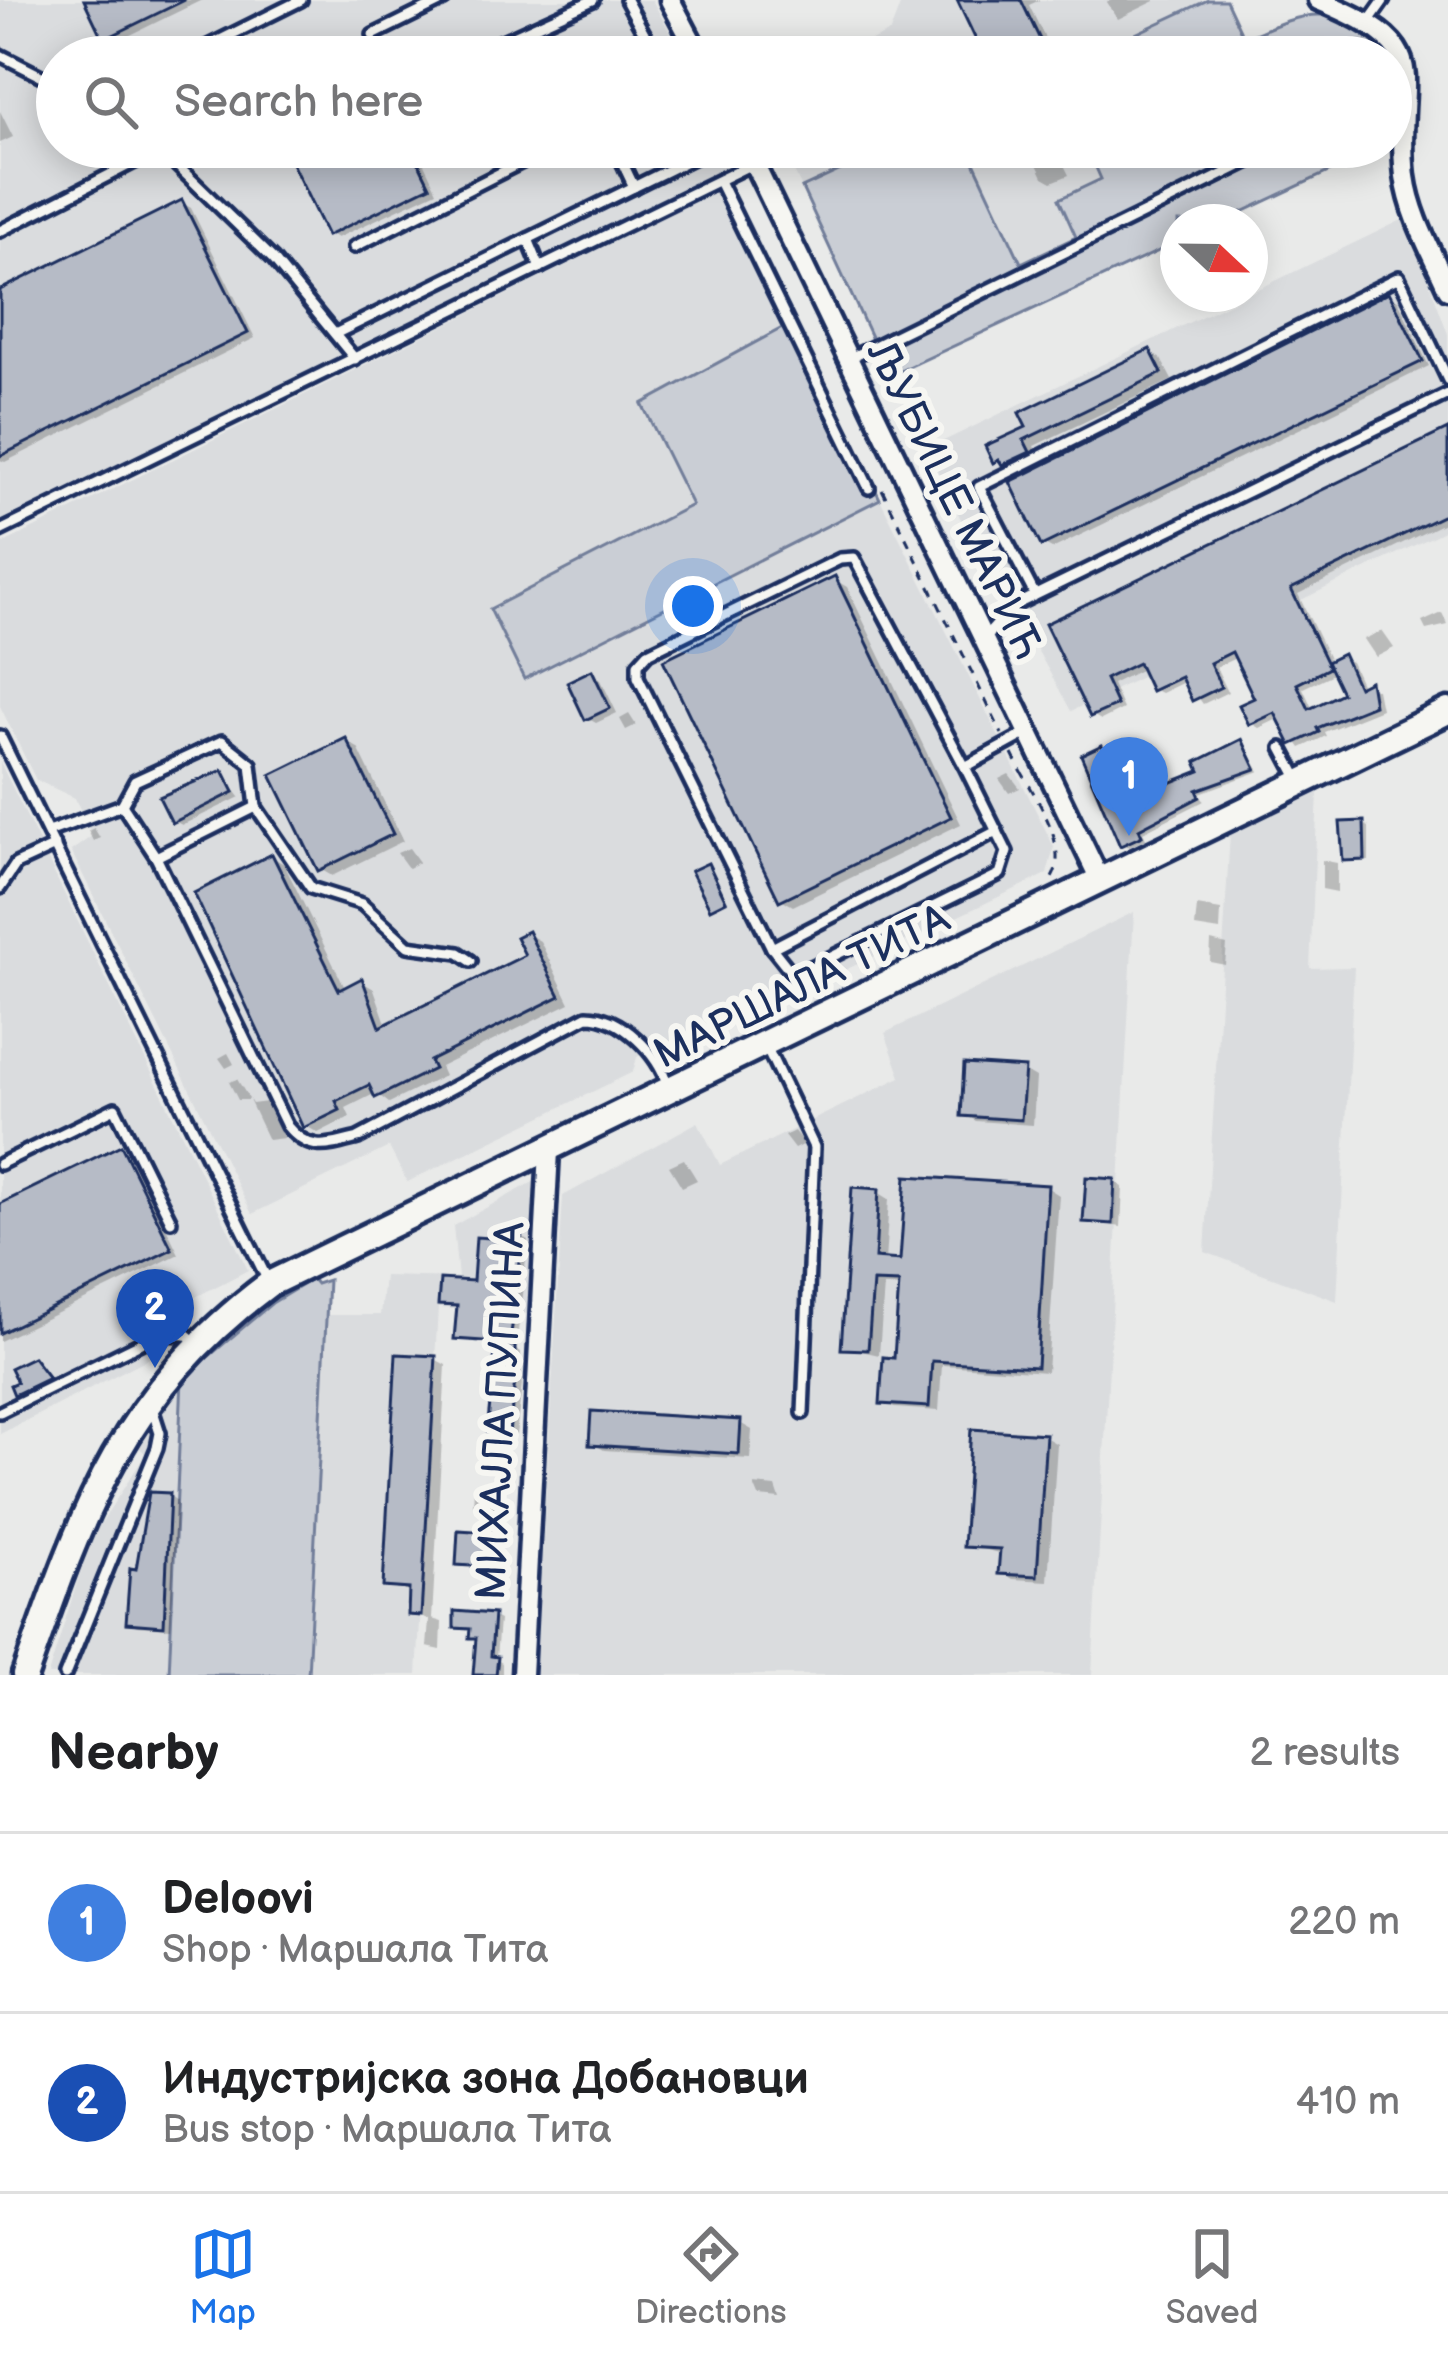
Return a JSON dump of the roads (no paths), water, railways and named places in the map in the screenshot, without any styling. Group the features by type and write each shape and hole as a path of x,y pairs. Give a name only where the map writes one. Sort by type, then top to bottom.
{"main road":[{"name":"МАРШАЛА ТИТА","path":"25,1675 96,1488 148,1400 198,1344 269,1284 1448,711"}],"street":[{"path":"670,0 689,36"},
{"path":"1318,0 1370,21 1386,36"},
{"name":"ЉУБИЦЕ МАРИЋ","path":"756,168 1101,882"},
{"path":"1407,168 1408,193 1448,289"},
{"name":"МИХАЈЛА ПУПИНА","path":"521,1675 549,1150"}],"lane":[{"path":"228,36 301,0"},
{"path":"373,35 444,0"},
{"path":"543,0 551,16"},
{"path":"510,36 593,0"},
{"path":"626,0 645,35"},
{"path":"1370,21 1384,0"},
{"path":"0,55 36,73"},
{"path":"0,231 121,168"},
{"path":"180,168 273,259 355,358"},
{"path":"354,247 510,168"},
{"path":"625,168 634,187"},
{"path":"335,334 672,168"},
{"path":"0,530 719,181 734,168"},
{"path":"848,359 1236,168"},
{"path":"719,181 869,488"},
{"path":"528,239 540,268"},
{"path":"1035,595 979,487 1399,277 1448,380"},
{"path":"984,639 1013,606 1448,394"},
{"path":"854,558 997,831 1007,852 1000,874 803,971 790,972 772,947 638,677 638,664 648,653 840,560 854,558"},
{"path":"965,767 1029,732"},
{"path":"0,736 269,1284"},
{"path":"48,832 122,805 135,782 222,740 251,764 256,807 311,888 362,904 408,946 459,953 471,961"},
{"path":"1282,748 1301,783"},
{"path":"122,805 156,857 287,1126 301,1143 320,1148 358,1138 587,1016 614,1023 648,1050 663,1069 670,1091"},
{"path":"156,857 256,807"},
{"path":"772,947 997,831"},
{"path":"0,888 16,864 55,846"},
{"path":"766,1046 814,1148 803,1413"},
{"path":"0,1164 115,1108 171,1221"},
{"path":"0,1412 159,1334 187,1335 198,1344"},
{"path":"65,1675 158,1448 158,1420 148,1400"}],"place":[{"name":"Deloovi","path":"1129,836"},
{"name":"Индустријска зона Добановци","path":"155,1368"}]}
